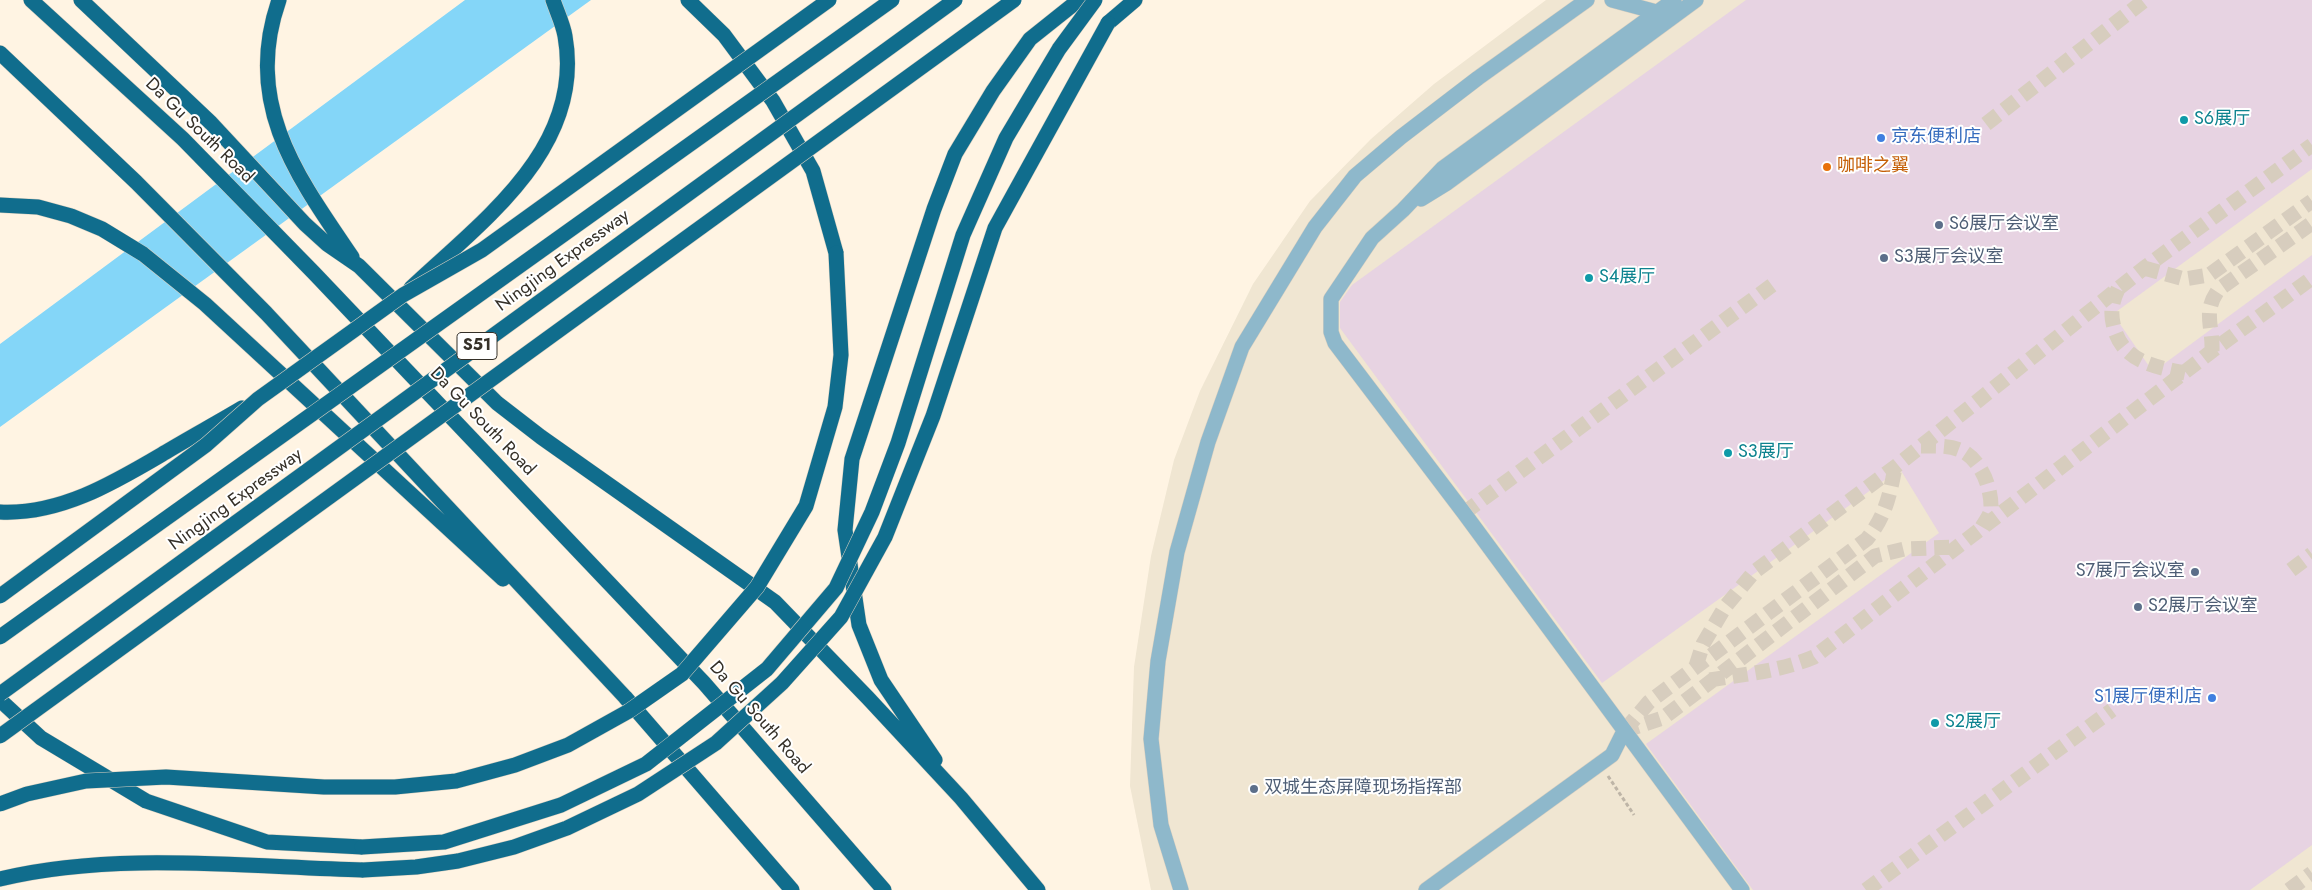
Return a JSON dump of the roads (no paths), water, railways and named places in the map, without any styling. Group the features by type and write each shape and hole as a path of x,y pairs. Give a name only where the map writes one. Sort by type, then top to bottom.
{"highway":[{"name":"Da Gu South Road","path":"31,0 183,139 314,273 704,683 884,890"},
{"path":"81,0 211,123 305,224 328,244 359,266 497,403 541,437 775,602 961,798 1038,890"},
{"path":"279,0 270,36 266,74 274,117 284,148 320,211 359,266"},
{"path":"403,295 524,180 543,151 558,121 565,90 565,36 553,0"},
{"path":"0,804 27,794 86,781 166,777 324,787 395,787 456,781 515,765 568,745 629,711 682,674 757,587 806,506 835,407 841,355 836,253 813,171 773,101 724,35 688,0"},
{"path":"0,512 33,510 82,498 124,477 258,399 403,295 482,250 829,0"},
{"name":"Ningjing Expressway","path":"0,637 892,0"},
{"name":"Ningjing Expressway","path":"0,694 955,0"},
{"path":"0,736 1014,0"},
{"path":"961,798 881,680 859,626 845,530 852,459 934,209 955,154 992,90 1030,39 1079,0"},
{"path":"0,700 40,738 146,801 267,842 362,847 444,842 561,804 646,764 768,669 836,588 872,512 898,443 963,235 1002,147 1059,49 1095,0"},
{"path":"0,879 50,870 162,863 363,870 416,867 458,861 514,847 567,828 638,794 716,743 782,683 841,617 888,529 933,416 995,228 1108,24 1134,0"},
{"path":"0,53 136,182 266,312 625,697 792,890"},
{"path":"0,205 38,207 71,216 102,229 143,254 205,304 469,548 573,641"},
{"path":"0,596 206,445 258,399"}],"lane":[{"path":"1181,890 1161,825 1151,739 1158,661 1177,552 1208,442 1242,347 1314,227 1355,176 1401,137 1470,84 1587,0"},
{"path":"1612,0 1656,13 1675,15"},
{"path":"1674,0 1443,168 1403,210 1372,238 1330,299 1331,332 1335,343 1464,513 1742,890"},
{"path":"1403,210 1447,183 1696,0"},
{"path":"1426,890 1612,755 1624,731"}],"water":[{"path":"465,0 591,0 0,427 0,344"}],"tunnel":[{"path":"1986,124 2145,0"},
{"path":"1696,666 1703,644 1725,607 1754,572 1895,467 2144,268 2312,145"},
{"path":"2144,268 2184,279 2209,275 2312,201"},
{"path":"2212,351 2210,312 2214,297 2219,289 2312,223"},
{"path":"1710,680 1776,669 1814,657 2212,351 2312,278"},
{"path":"1464,513 1775,283"},
{"path":"2118,289 2113,305 2112,320 2115,331 2126,350 2153,365 2185,373"},
{"path":"1921,446 1955,448 1974,460 1984,475 1991,501 1991,510 1982,527"},
{"path":"1625,730 1649,702 1867,539 1886,505 1895,467"},
{"path":"1624,731 1663,718 1875,556 1904,549 1957,547"},
{"path":"2291,570 2312,554"},
{"path":"1866,890 2112,710"},
{"path":"2289,890 2312,873"}],"place":[{"name":"S6展厅","path":"2184,120"},
{"name":"京东便利店","path":"1881,138"},
{"name":"咖啡之翼","path":"1827,167"},
{"name":"S6展厅会议室","path":"1939,225"},
{"name":"S3展厅会议室","path":"1884,258"},
{"name":"S4展厅","path":"1589,278"},
{"name":"S3展厅","path":"1728,453"},
{"name":"S7展厅会议室","path":"2195,572"},
{"name":"S2展厅会议室","path":"2138,607"},
{"name":"S1展厅便利店","path":"2212,698"},
{"name":"S2展厅","path":"1935,723"},
{"name":"双城生态屏障现场指挥部","path":"1254,789"}]}
